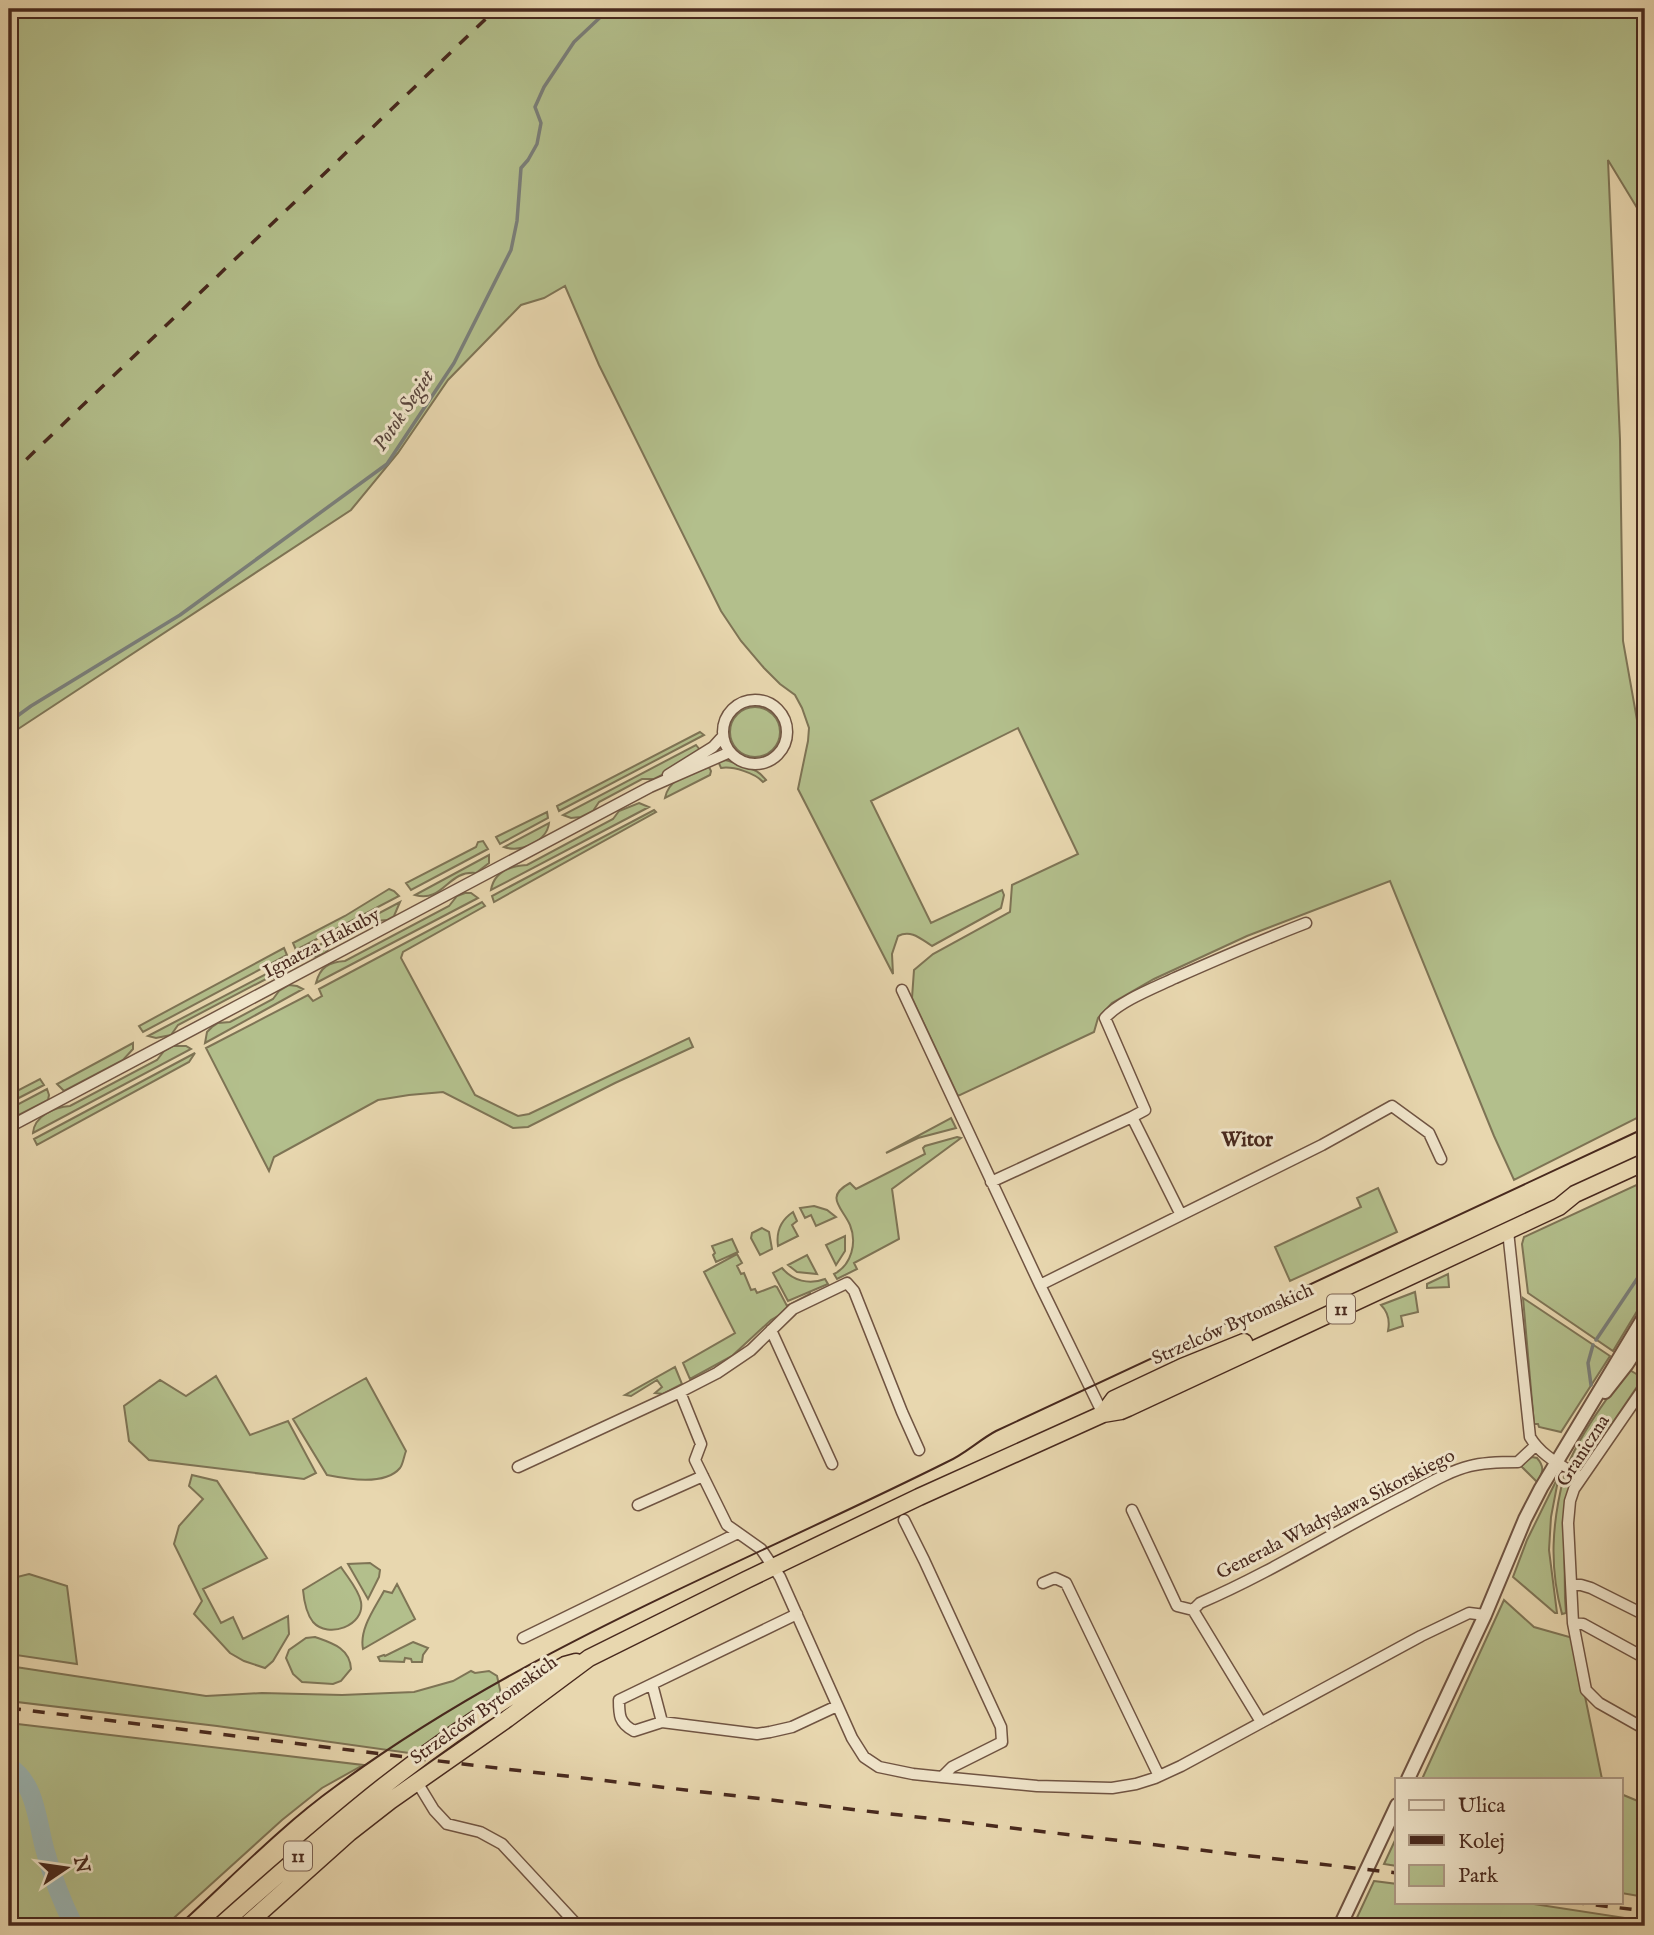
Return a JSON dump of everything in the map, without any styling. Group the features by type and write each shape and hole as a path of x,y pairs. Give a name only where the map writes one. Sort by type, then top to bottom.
{"highway":[{"name":"Strzelców Bytomskich","path":"245,1926 349,1833 589,1658 919,1497 1103,1413 1121,1411 1559,1207 1575,1194 1645,1162"},
{"name":"Strzelców Bytomskich","path":"1103,1413 1114,1399 1182,1367 1228,1350 1555,1197 1575,1194"},
{"name":"11","path":"220,1926 340,1819 449,1736 547,1674 589,1658"}],"street":[{"path":"755,700 767,702 778,709 784,720 786,738 782,749 773,758 760,764 751,764 736,758 730,752 723,736 726,718 733,708 743,702 755,700"},
{"name":"Ignatza Hakuby","path":"650,787 713,747 723,736"},
{"name":"Ignatza Hakuby","path":"9,1127 650,787 730,752"},
{"path":"992,1182 1145,1110 1105,1018 1111,1011 1249,945 1306,923"},
{"path":"902,990 1103,1413"},
{"path":"1040,1285 1322,1145 1392,1107 1429,1133 1441,1159"},
{"path":"1132,1117 1181,1215"},
{"path":"1508,1231 1528,1429 1535,1446 1581,1478"},
{"path":"519,1468 680,1392 728,1366 751,1350 793,1310 847,1283 854,1291 919,1450"},
{"path":"1408,1778 1485,1615 1525,1519 1556,1462 1645,1315"},
{"path":"771,1330 832,1464"},
{"path":"1582,1420 1627,1364 1645,1336"},
{"name":"Graniczna","path":"1645,1386 1574,1489 1568,1523 1573,1623 1586,1690 1599,1703 1645,1728"},
{"path":"680,1392 702,1444 695,1460 727,1525 761,1549 773,1567 852,1738 864,1757 878,1767 913,1774 1037,1786 1112,1788 1136,1784 1159,1776 1421,1636 1469,1613 1485,1615"},
{"name":"Generała Władysława Sikorskiego","path":"1193,1610 1200,1602 1268,1572 1367,1516 1444,1477 1470,1466 1518,1462 1535,1446"},
{"path":"639,1505 702,1476"},
{"path":"1132,1510 1177,1606 1193,1610 1261,1722"},
{"path":"904,1520 1001,1727 1002,1742 952,1766 942,1777"},
{"name":"Strzelców Bytomskich","path":"523,1638 738,1533"},
{"path":"1043,1583 1055,1577 1066,1583 1159,1776"},
{"path":"1571,1585 1591,1588 1645,1615"},
{"path":"797,1614 619,1700 619,1714 625,1726 634,1731 662,1722 757,1734 792,1727 838,1706"},
{"path":"1573,1623 1583,1624 1645,1658"},
{"path":"652,1684 662,1722"},
{"path":"417,1782 434,1810 447,1824 480,1832 502,1844 578,1926"},
{"path":"1340,1926 1395,1809"}],"green space":[{"path":"9,9 1645,9 1645,221 1608,160 1620,440 1623,641 1645,765 1645,1114 1514,1180 1390,881 1247,936 1154,979 1112,1003 1098,1018 1094,1032 958,1096 912,998 914,970 933,954 1010,912 1012,885 1078,854 1018,728 871,801 931,923 1002,890 1004,895 1001,908 932,946 912,934 898,936 892,954 893,974 798,789 809,728 802,708 795,695 764,668 741,641 721,611 599,365 565,286 544,298 521,305 448,380 398,453 351,510 9,735"},
{"path":"755,707 773,714 780,732 773,750 755,757 737,750 730,732 737,714"},
{"path":"700,732 704,735 559,811 557,806"},
{"path":"696,745 700,750 664,774 654,779 642,779 599,802 593,811 581,817 563,815"},
{"path":"725,760 755,770 766,780 763,782 737,769 721,768 718,761"},
{"path":"709,767 710,775 665,798 667,791 676,781"},
{"path":"639,803 649,807 491,890 499,874 504,871 527,865 613,819 619,811"},
{"path":"654,810 656,812 494,902 492,896"},
{"path":"547,812 548,818 500,844 496,837"},
{"path":"549,823 544,835 532,844 518,848 504,847"},
{"path":"483,841 488,849 411,890 406,883 476,847 478,842"},
{"path":"489,855 489,863 476,873 458,876 433,895 415,895"},
{"path":"389,889 399,896 296,950 293,943"},
{"path":"471,893 478,898 316,983 326,966 345,961 449,906 457,896"},
{"path":"400,902 394,916 375,921 332,944 325,953 312,957 302,954"},
{"path":"482,902 485,906 403,952 401,958 475,1095 518,1116 529,1114 689,1038 693,1047 528,1127 513,1128 443,1092 378,1100 274,1157 269,1171 206,1048 308,995 313,1001 322,996 319,989"},
{"path":"284,948 287,955 143,1032 139,1026"},
{"path":"289,962 281,975 266,979 178,1025 171,1035 156,1038 148,1036"},
{"path":"289,985 303,989 205,1043 207,1032 212,1027 218,1023 230,1022 273,999"},
{"path":"133,1043 133,1049 123,1060 64,1091 57,1084"},
{"path":"173,1046 186,1046 191,1049 33,1133 41,1117 58,1108 70,1106 157,1060 164,1051"},
{"path":"195,1053 189,1062 37,1145 34,1139"},
{"path":"40,1079 44,1085 9,1103 9,1095"},
{"path":"47,1089 48,1100 9,1120 9,1109"},
{"path":"951,1118 956,1128 918,1138 886,1153"},
{"path":"961,1138 892,1189 899,1239 854,1263 857,1269 837,1279 834,1274 845,1265 853,1246 850,1225 836,1198 842,1188 850,1183 856,1189 925,1154 925,1146"},
{"path":"1645,1181 1645,1298 1613,1351 1528,1293 1522,1244 1524,1237"},
{"path":"1378,1188 1397,1232 1290,1281 1275,1247 1361,1207 1357,1198"},
{"path":"814,1206 827,1210 836,1217 816,1226 811,1215 805,1218 800,1208"},
{"path":"793,1212 797,1221 792,1225 798,1236 778,1246 780,1227"},
{"path":"762,1228 769,1232 772,1249 760,1255 751,1238 752,1233"},
{"path":"845,1236 845,1251 836,1265 826,1245"},
{"path":"732,1239 738,1252 716,1262 712,1246"},
{"path":"737,1254 742,1263 737,1266 741,1274 744,1273 751,1290 755,1289 757,1293 775,1286 787,1306 810,1294 810,1297 771,1320 732,1356 690,1379 683,1363 735,1333 704,1272"},
{"path":"807,1255 817,1274 797,1272 788,1265"},
{"path":"782,1268 796,1279 813,1282 825,1279 828,1284 788,1301 773,1273"},
{"path":"1448,1274 1449,1287 1427,1288 1427,1284"},
{"path":"1415,1292 1418,1312 1401,1316 1403,1326 1388,1331 1388,1317 1381,1305"},
{"path":"1523,1298 1610,1356 1561,1432 1534,1424"},
{"path":"675,1367 682,1384 663,1394 655,1393 662,1387 657,1380 631,1396 625,1395"},
{"path":"1628,1369 1643,1378 1586,1462 1583,1465 1575,1465 1570,1460 1576,1448"},
{"path":"216,1376 250,1435 288,1421 316,1473 304,1479 149,1460 129,1441 124,1406 160,1380 186,1396"},
{"path":"366,1378 406,1451 402,1464 393,1474 376,1479 327,1475 293,1419"},
{"path":"1532,1457 1540,1461 1542,1467 1537,1482 1522,1467 1522,1464"},
{"path":"192,1475 217,1481 267,1558 203,1589 221,1623 233,1617 243,1639 288,1616 289,1634 273,1661 265,1668 230,1653 194,1614 202,1601 174,1544 179,1526 203,1499 189,1486"},
{"path":"1559,1475 1551,1517 1549,1550 1555,1613 1513,1577 1527,1540"},
{"path":"1564,1476 1569,1479 1571,1485 1564,1520 1566,1613 1562,1614 1555,1579 1554,1545"},
{"path":"370,1563 380,1570 368,1599 348,1564"},
{"path":"341,1567 358,1593 361,1610 352,1623 344,1627 320,1627 311,1618 303,1590"},
{"path":"29,1574 67,1586 77,1664 9,1654 9,1579"},
{"path":"397,1584 415,1619 363,1649 363,1634 372,1612 384,1591 392,1593"},
{"path":"1504,1600 1534,1627 1573,1638 1602,1778 1422,1778"},
{"path":"315,1637 339,1647 347,1656 351,1669 341,1681 333,1684 302,1682 293,1674 286,1658 289,1650 306,1638"},
{"path":"413,1642 428,1648 422,1662 412,1662 411,1659 405,1658 404,1662 380,1661 378,1657 385,1656"},
{"path":"9,1666 206,1696 414,1692 453,1681 471,1671 489,1671 497,1676 501,1694 416,1754 9,1701"},
{"path":"9,1723 363,1765 322,1788 282,1820 165,1926 9,1926"},
{"path":"1622,1794 1645,1804 1645,1897 1622,1893"},
{"path":"1395,1840 1395,1866 1384,1864"},
{"path":"1374,1881 1395,1884 1395,1904 1534,1904 1645,1921 1645,1926 1350,1926 1354,1924"}],"waterway":[{"name":"Potok Segiet","path":"9,722 180,615 387,464 454,363 511,250 517,221 521,168 537,144 541,123 535,107 544,87 574,42 609,9"},
{"path":"1596,1340 1645,1267"},
{"path":"1591,1385 1588,1363 1593,1345"},
{"path":"9,1767 18,1774 30,1793 51,1869 74,1926"}],"tram line":[{"path":"178,1926 275,1836 336,1786 407,1737 557,1650 954,1459 996,1431 1645,1128"}],"railway":[{"path":"9,476 496,9"},
{"path":"9,1708 1395,1873"},
{"path":"1588,1904 1645,1911"}],"district":[{"name":"Witor","path":"1247,1139"}]}
